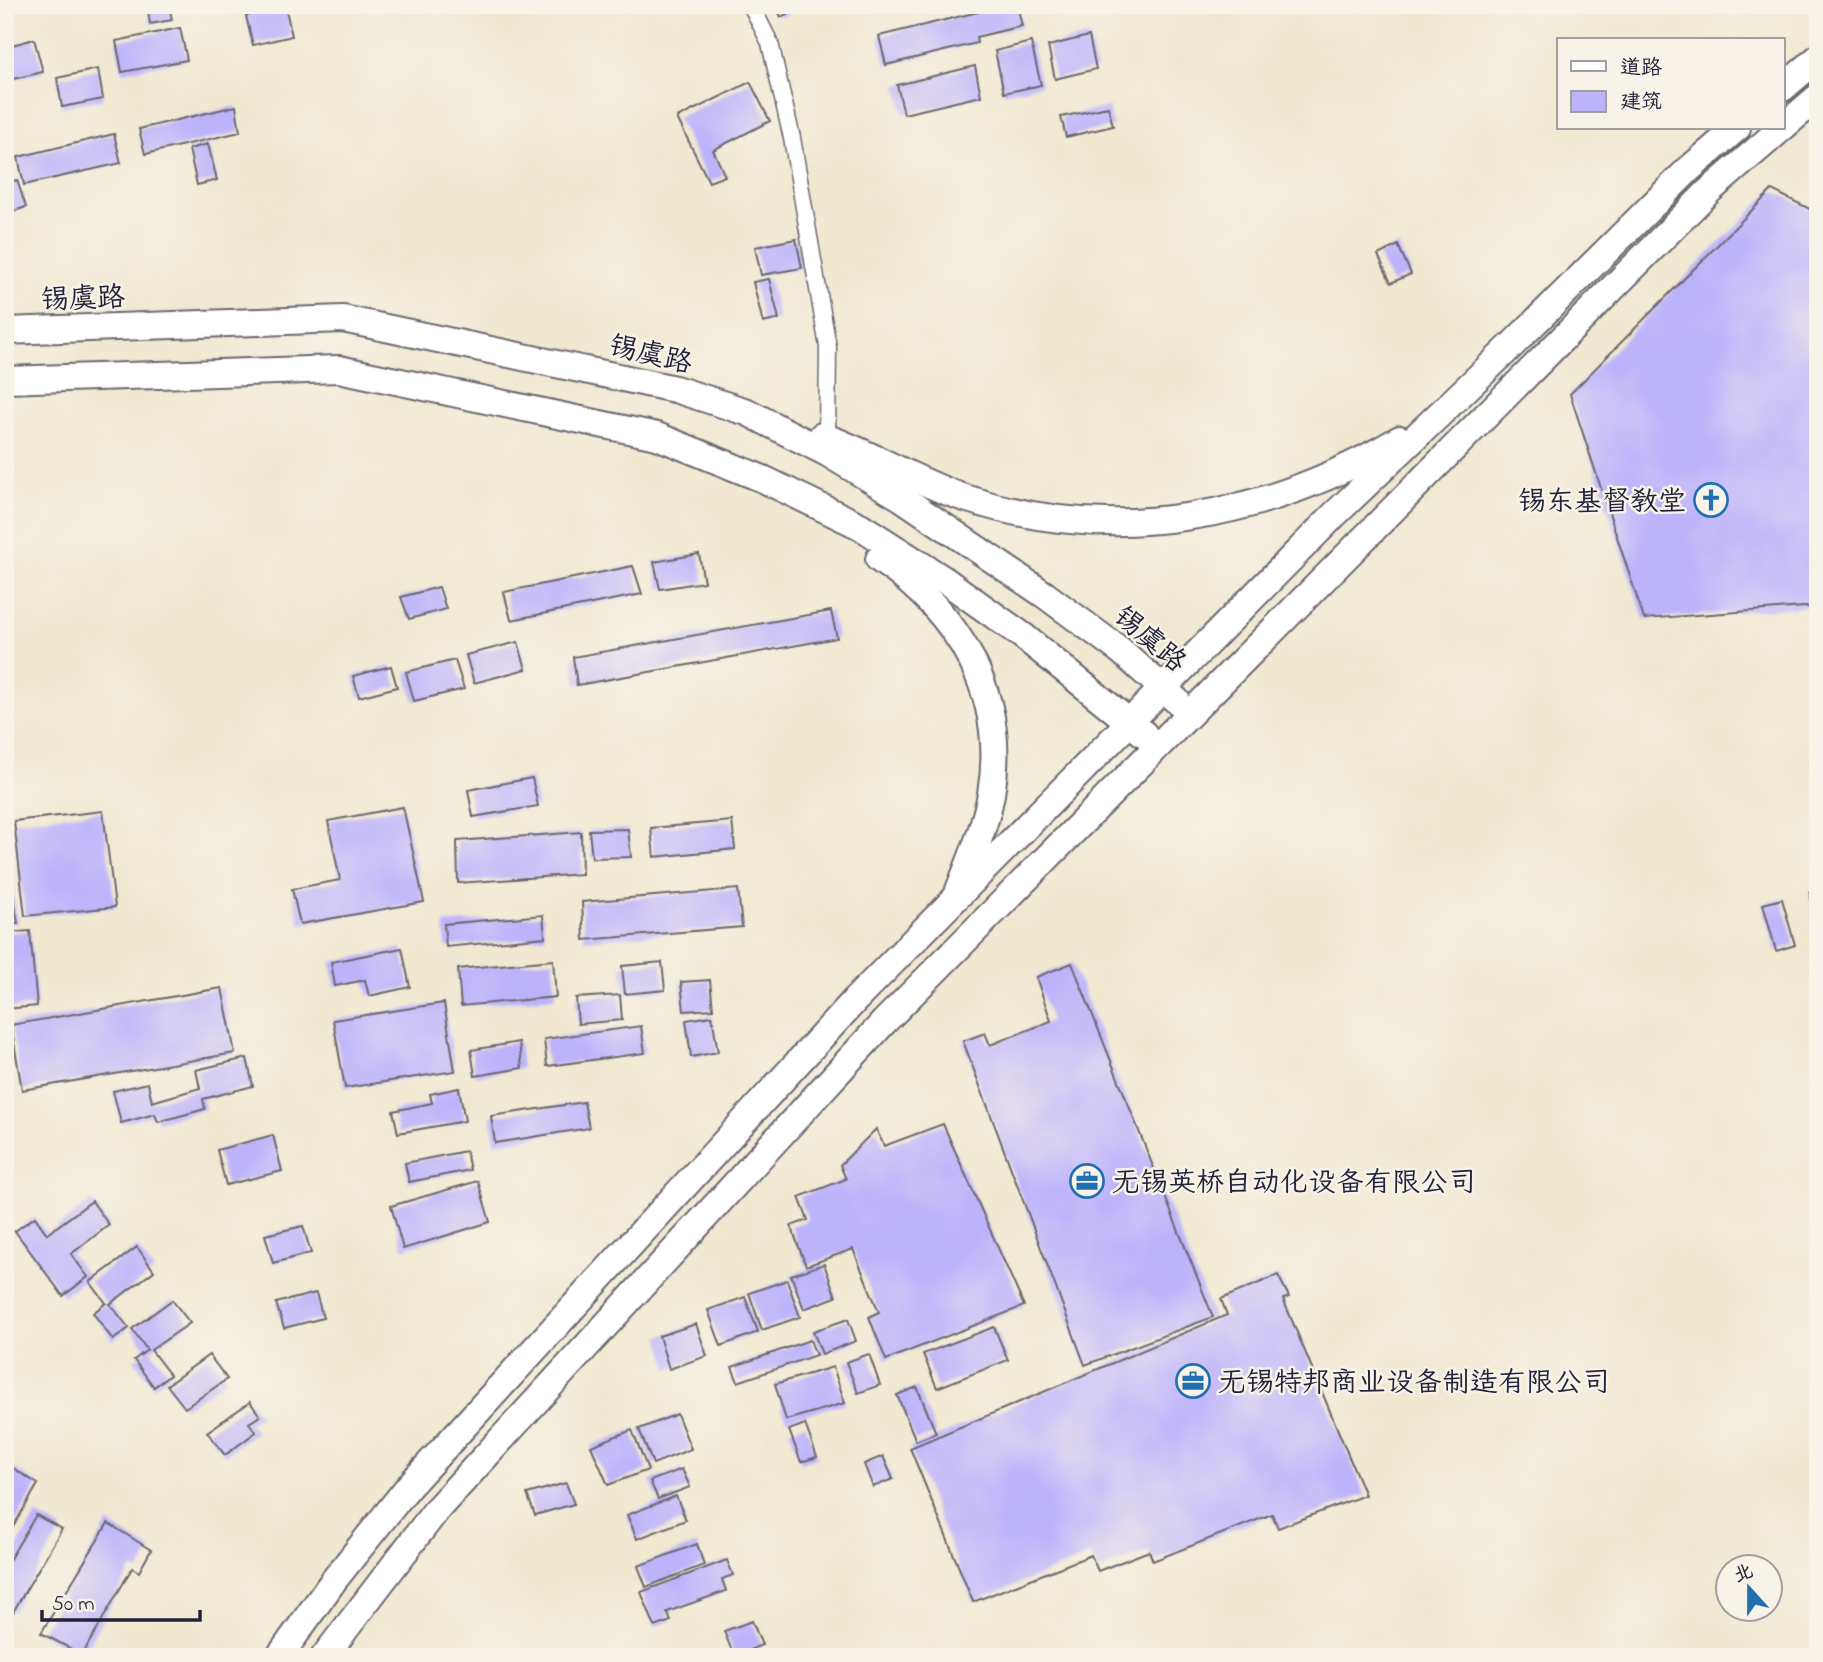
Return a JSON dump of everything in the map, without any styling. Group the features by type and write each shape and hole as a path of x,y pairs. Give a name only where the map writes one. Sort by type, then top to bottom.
{"main road":[{"path":"1784,87 1818,58"},
{"path":"1784,125 1818,97"},
{"path":"279,1657 334,1580 408,1486 857,998 1335,514 1512,345 1688,170 1735,130"},
{"path":"324,1657 365,1600 447,1499 884,1021 1709,191 1779,130"},
{"name":"锡虞路","path":"5,331 343,319 675,389 747,412 829,454 902,498 1045,595 1164,688 1191,714"},
{"path":"5,380 339,369 657,436 763,479 860,526 946,581 1132,722 1157,746"},
{"path":"747,412 827,438 967,499 1061,518 1128,522 1177,519 1241,509 1306,487 1376,453 1437,416"},
{"path":"763,479 803,513 909,579 948,619 969,653 990,721 994,758 985,816 955,900"}],"street":[{"path":"751,5 770,43 792,138 828,347 827,438"}],"building":[{"path":"147,5 169,5 172,20 150,24"},
{"path":"775,5 806,5 781,17"},
{"path":"1007,5 1017,5 1022,26 976,37 977,43 886,65 879,36"},
{"path":"285,6 292,36 253,45 246,16"},
{"path":"180,28 187,60 122,72 116,41"},
{"path":"1089,36 1096,69 1055,79 1048,46"},
{"path":"34,39 43,72 5,81 5,47"},
{"path":"1031,42 1041,85 1004,93 995,51"},
{"path":"975,66 981,96 904,114 897,85"},
{"path":"98,69 103,99 62,107 57,78"},
{"path":"750,82 770,121 713,150 725,176 709,182 677,118"},
{"path":"236,106 240,132 145,154 139,129"},
{"path":"1108,107 1113,126 1066,137 1061,117"},
{"path":"114,134 121,163 24,185 18,157"},
{"path":"208,144 217,180 197,185 189,149"},
{"path":"17,180 26,207 5,214 5,183"},
{"name":"锡东基督教堂","path":"1772,190 1818,213 1818,606 1644,619 1570,394"},
{"path":"796,239 802,268 761,275 755,247"},
{"path":"1398,245 1411,274 1391,283 1378,255"},
{"path":"769,279 779,319 763,323 753,282"},
{"path":"699,554 704,582 660,589 654,562"},
{"path":"633,566 642,594 511,620 504,592"},
{"path":"439,587 446,609 409,619 401,597"},
{"path":"831,611 837,638 577,685 573,657"},
{"path":"518,642 526,669 474,683 466,655"},
{"path":"455,660 464,689 414,701 406,672"},
{"path":"391,666 397,687 359,697 353,676"},
{"path":"532,778 538,806 473,817 468,790"},
{"path":"403,807 424,902 300,924 292,889 340,880 328,821"},
{"path":"103,811 115,907 25,916 14,821"},
{"path":"732,821 735,849 654,857 651,828"},
{"path":"628,829 631,857 592,858 589,830"},
{"path":"581,832 582,874 458,883 457,841"},
{"path":"5,849 18,923 5,924"},
{"path":"738,889 742,927 584,940 582,902"},
{"path":"1810,892 1818,892 1818,945 1815,945"},
{"path":"1782,899 1795,945 1776,951 1763,904"},
{"path":"543,915 545,937 446,947 444,924"},
{"path":"30,931 37,1006 5,1009 5,933"},
{"path":"402,948 410,987 369,996 365,980 335,986 331,962"},
{"path":"553,960 556,997 461,1006 458,969"},
{"path":"662,962 665,990 625,994 622,966"},
{"name":"无锡英桥自动化设备有限公司","path":"1072,963 1213,1317 1085,1365 963,1041 985,1033 990,1045 1051,1021 1036,977"},
{"path":"710,980 713,1009 684,1011 681,982"},
{"path":"222,988 235,1053 22,1090 11,1025"},
{"path":"620,995 622,1020 578,1024 576,998"},
{"path":"444,1003 455,1071 345,1088 333,1020"},
{"path":"712,1016 718,1052 691,1057 686,1020"},
{"path":"641,1026 645,1053 547,1066 544,1039"},
{"path":"519,1042 522,1068 475,1076 471,1050"},
{"path":"247,1058 253,1086 203,1099 205,1109 158,1122 155,1114 121,1123 113,1091 148,1083 152,1102 200,1088 196,1070"},
{"path":"459,1088 465,1121 398,1133 393,1111 432,1103 430,1094"},
{"path":"584,1102 589,1128 495,1143 491,1116"},
{"path":"943,1124 1024,1306 886,1360 869,1317 879,1312 853,1249 806,1266 791,1226 808,1220 799,1197 846,1179 840,1165 876,1129 884,1146"},
{"path":"273,1135 282,1171 226,1185 217,1150"},
{"path":"466,1151 470,1170 409,1182 405,1163"},
{"path":"478,1181 490,1222 403,1249 391,1206"},
{"path":"92,1201 109,1225 71,1254 88,1277 63,1296 15,1231 35,1217 47,1234"},
{"path":"303,1226 311,1253 273,1263 265,1235"},
{"path":"137,1247 154,1271 110,1304 129,1328 113,1340 93,1313 106,1303 90,1282"},
{"path":"824,1264 836,1297 804,1309 791,1275"},
{"name":"无锡特邦商业设备制造有限公司","path":"1278,1275 1289,1297 1283,1299 1365,1495 1278,1528 1272,1514 1153,1561 1149,1551 1098,1571 1091,1555 973,1602 910,1448 1227,1315 1221,1299"},
{"path":"787,1280 800,1317 762,1330 749,1293"},
{"path":"316,1293 323,1318 284,1328 276,1303"},
{"path":"745,1297 758,1332 721,1346 708,1310"},
{"path":"172,1300 190,1323 151,1350 170,1375 154,1387 134,1360 147,1350 132,1329"},
{"path":"848,1319 856,1341 822,1354 813,1331"},
{"path":"696,1324 707,1356 669,1369 659,1336"},
{"path":"994,1327 1008,1360 937,1388 923,1354"},
{"path":"810,1340 816,1355 738,1382 732,1367"},
{"path":"869,1354 880,1385 858,1393 846,1362"},
{"path":"209,1355 227,1379 185,1408 167,1385"},
{"path":"833,1367 845,1403 786,1420 775,1384"},
{"path":"917,1387 936,1433 916,1441 897,1395"},
{"path":"250,1402 260,1416 249,1423 256,1432 225,1455 207,1432"},
{"path":"677,1414 691,1449 653,1464 639,1429"},
{"path":"805,1424 817,1457 801,1462 789,1430"},
{"path":"632,1430 648,1470 608,1485 591,1446"},
{"path":"883,1456 893,1479 873,1487 864,1464"},
{"path":"5,1463 38,1484 5,1541"},
{"path":"682,1469 690,1487 658,1499 650,1481"},
{"path":"566,1483 574,1504 535,1515 527,1494"},
{"path":"676,1496 686,1520 637,1539 627,1515"},
{"path":"36,1515 62,1529 13,1612 5,1607 5,1567"},
{"path":"108,1523 151,1550 139,1572 132,1568 82,1655 41,1633"},
{"path":"697,1544 704,1565 646,1587 638,1566"},
{"path":"727,1560 733,1575 722,1579 726,1591 667,1612 671,1621 655,1627 641,1592"},
{"path":"752,1621 762,1645 734,1656 724,1631"}],"place":[{"name":"锡东基督教堂","path":"1711,500"},
{"name":"无锡英桥自动化设备有限公司","path":"1087,1181"},
{"name":"无锡特邦商业设备制造有限公司","path":"1193,1381"}]}
